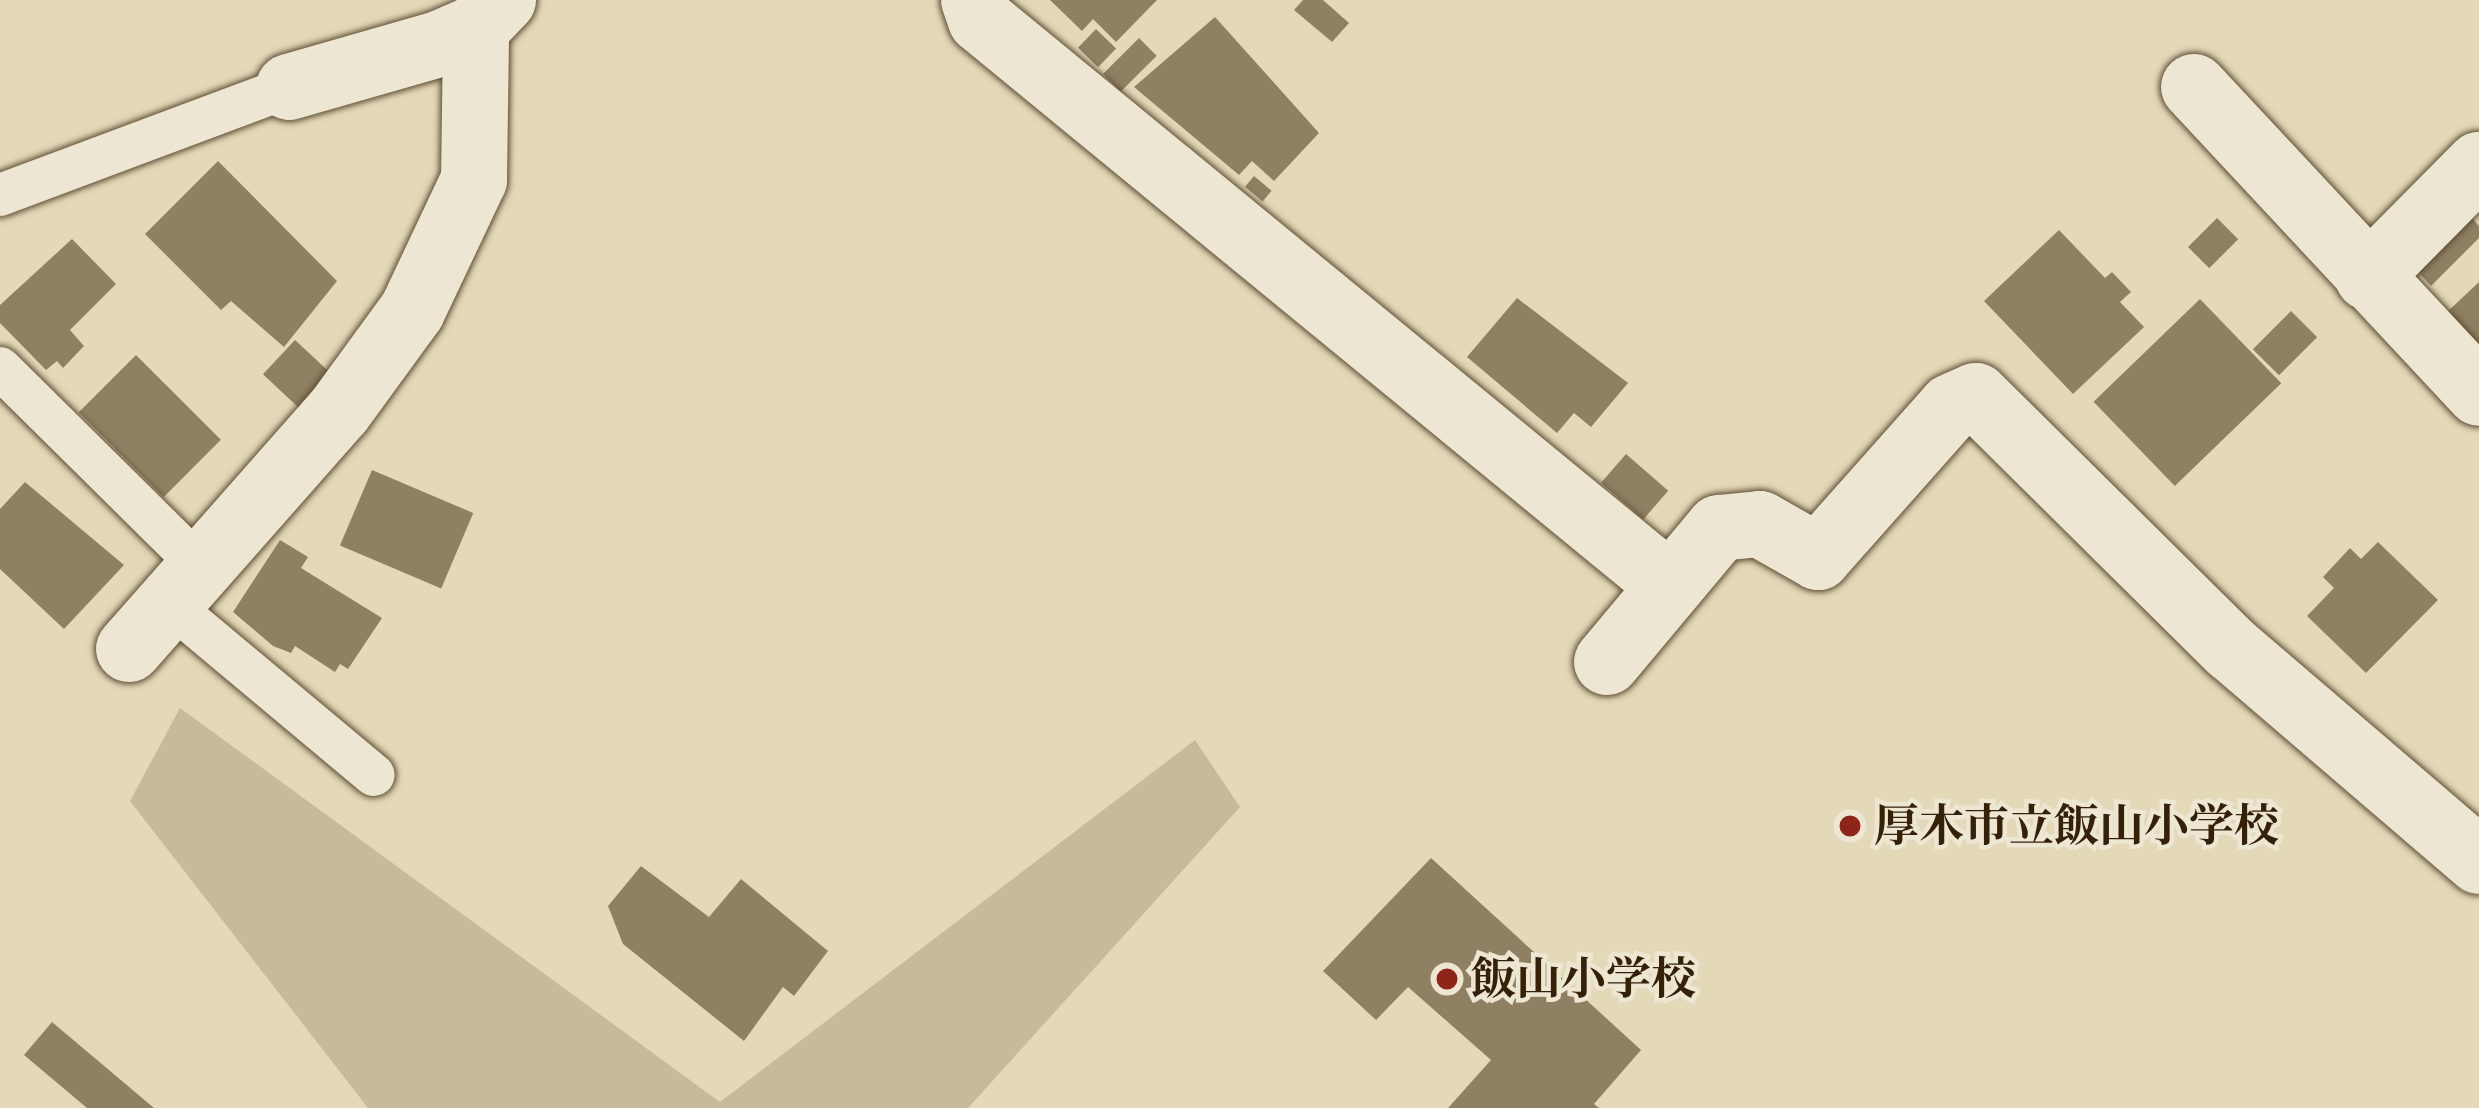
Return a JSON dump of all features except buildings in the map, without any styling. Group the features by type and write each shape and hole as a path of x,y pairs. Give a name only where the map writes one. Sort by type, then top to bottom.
{"street":[{"path":"974,0 982,20 1668,584"},
{"path":"166,606 339,412 412,311 474,180 489,14 289,87"},
{"path":"2194,87 2479,393"},
{"path":"2368,277 2479,166"},
{"path":"1606,662 1719,529 1760,524 1818,556 1951,406 1976,396 2232,649 2479,861"}],"lane":[{"path":"0,195 289,87"},
{"path":"0,368 166,606 374,775"}],"shaded area":[{"path":"180,708 720,1102 1195,740 1240,807 968,1108 368,1108 130,801"}],"place":[{"name":"厚木市立飯山小学校","path":"1850,826"},
{"name":"飯山小学校","path":"1447,979"}]}
